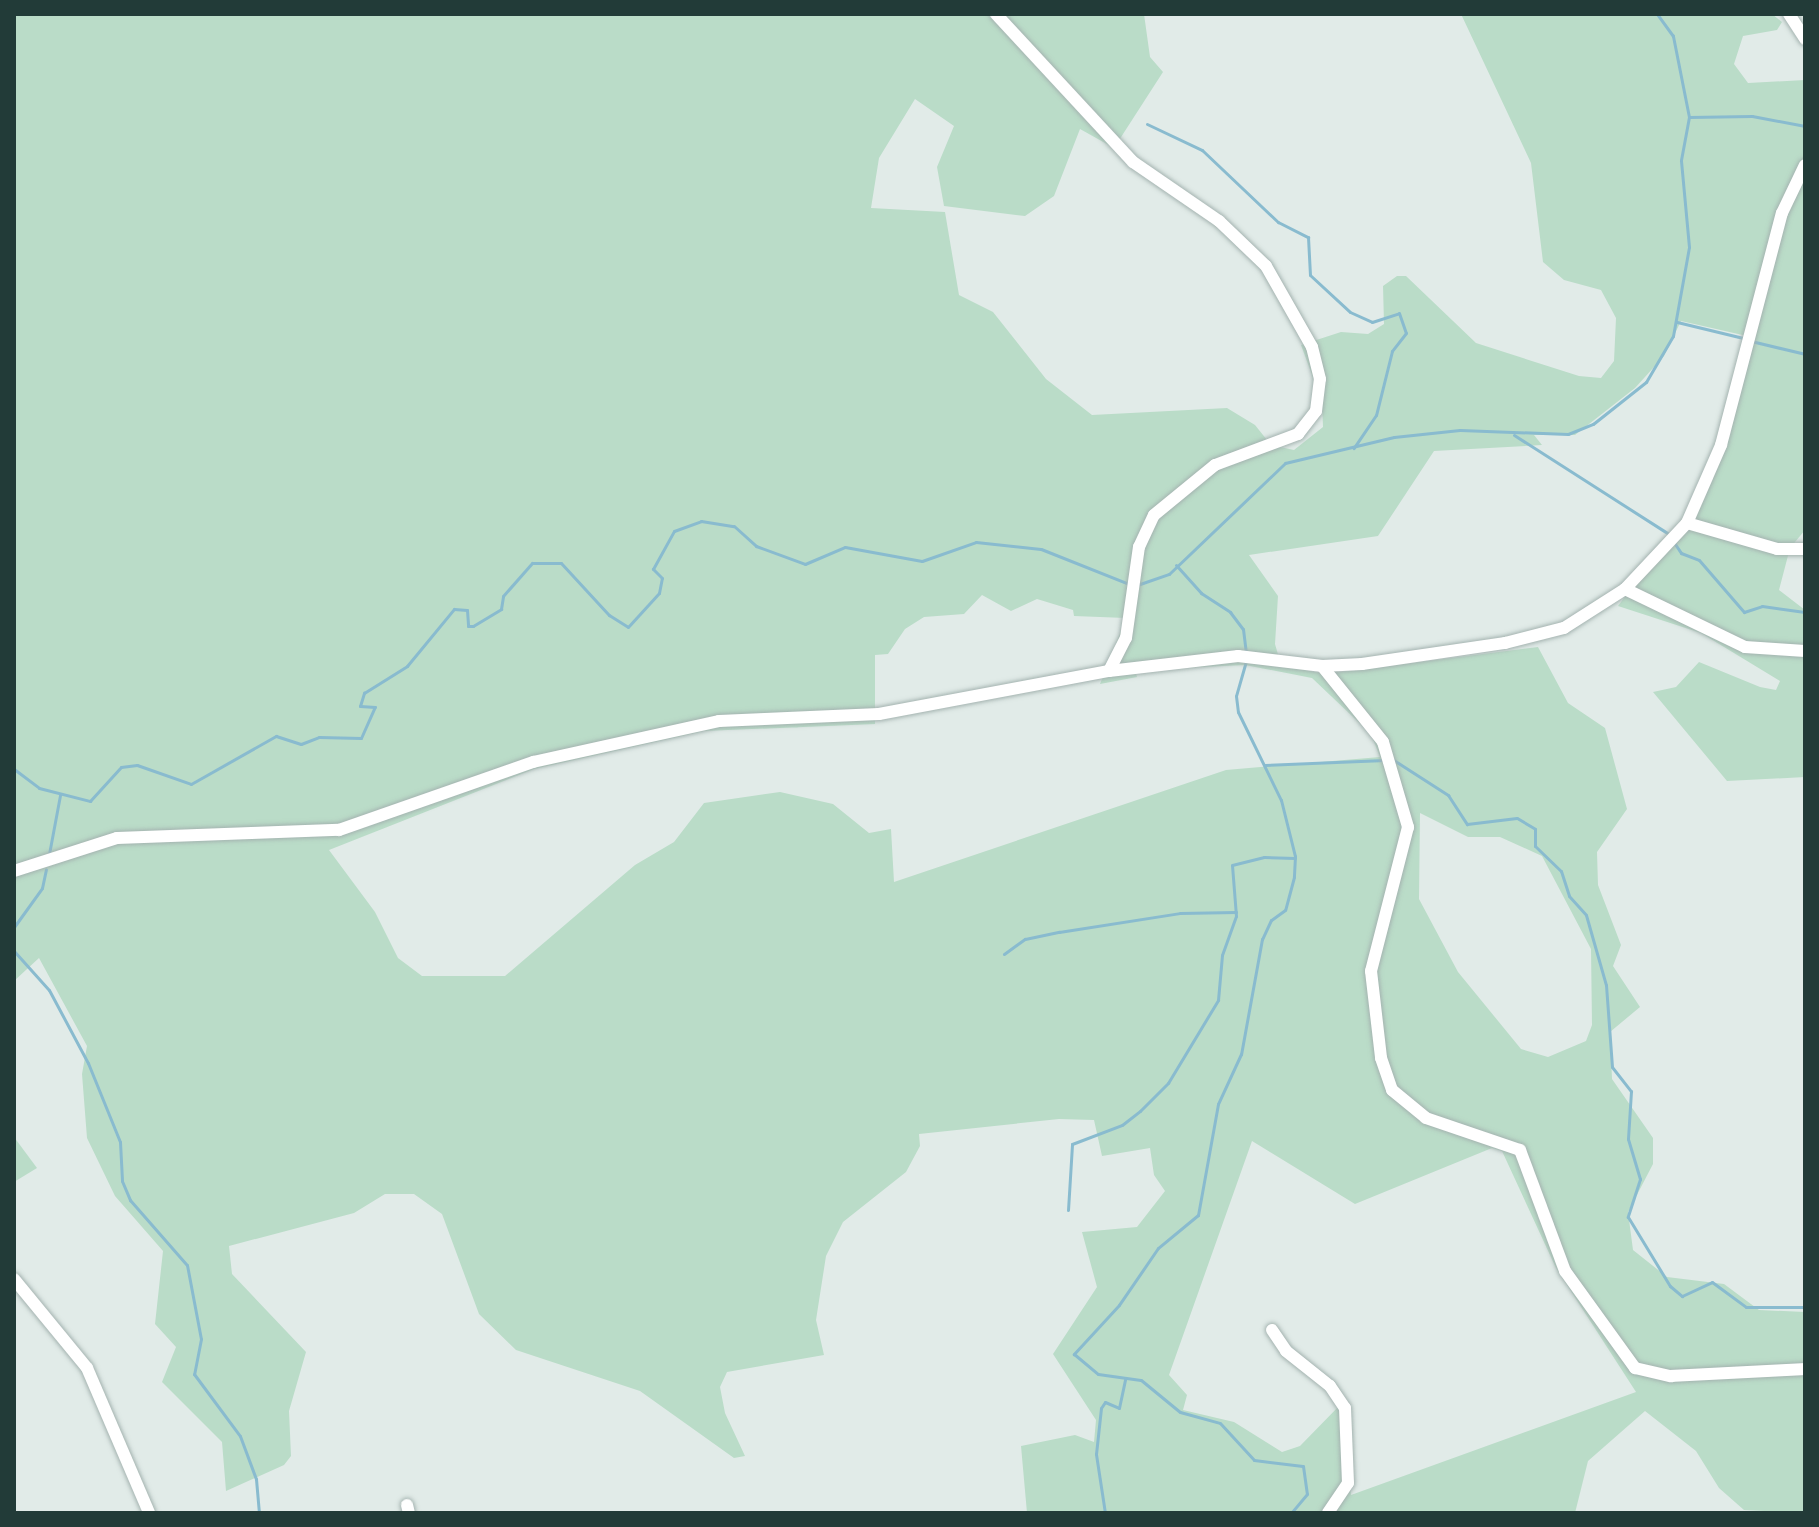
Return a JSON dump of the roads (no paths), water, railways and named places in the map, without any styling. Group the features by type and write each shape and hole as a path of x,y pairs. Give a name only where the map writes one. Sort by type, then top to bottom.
{"street":[{"path":"996,14 1133,162 1219,221 1266,266 1307,336 1320,379 1316,411 1298,434 1215,465 1154,515 1139,547 1126,638 1109,671"},
{"path":"1789,14 1805,39"},
{"path":"14,871 117,838 339,830 533,762 719,721 879,714 1109,671 1238,656 1322,666 1547,634 1625,589 1687,523 1732,416 1782,213 1805,165"},
{"path":"1687,523 1777,549 1805,549"},
{"path":"1625,589 1745,647 1805,651"},
{"path":"1322,666 1383,742 1408,827 1371,971 1381,1058 1392,1090 1426,1118 1520,1150 1565,1271 1635,1368 1671,1376 1805,1369"},
{"path":"14,1279 87,1368 149,1513"},
{"path":"1272,1330 1286,1351 1330,1386 1345,1408 1348,1483 1328,1513"}],"waterway":[{"path":"1137,585 1169,574 1285,463 1394,437 1460,430 1568,434 1593,424 1646,382 1673,336 1689,247 1681,160 1689,117 1673,36 1657,14"},
{"path":"1689,117 1752,116 1805,126"},
{"path":"1147,124 1202,150 1278,222 1308,237 1310,275 1350,312 1372,322 1399,313 1406,333 1392,351 1376,415 1354,448"},
{"path":"1677,322 1743,338"},
{"path":"1751,341 1805,354"},
{"path":"1514,435 1669,534"},
{"path":"14,769 39,788 90,801 121,767 137,765 191,784 276,736 301,744 319,737 361,738 375,707 360,706 364,693 407,666 454,609 467,610 468,626 473,626 501,609 503,596 532,563 561,563 609,615 628,627 659,593 662,578 653,569 674,531 701,521 734,526 756,546 805,564 845,547 922,561 976,542 1041,549 1129,584"},
{"path":"1675,544 1681,553 1699,560 1744,612 1762,606 1805,612"},
{"path":"1176,565 1201,593 1230,612 1243,629 1246,653"},
{"path":"1246,661 1236,696 1238,712 1281,800 1295,856 1294,877 1285,910 1271,920 1262,939 1241,1054 1218,1104 1198,1215 1158,1248 1119,1305 1074,1354 1098,1374 1141,1380 1180,1412 1220,1423 1254,1460 1303,1466 1307,1494 1291,1513"},
{"path":"1392,759 1448,795 1467,824 1517,818 1535,829 1535,846 1561,871 1569,896 1586,915 1606,985 1612,1067 1631,1091 1628,1139 1640,1179 1628,1217 1670,1286 1682,1296 1712,1282 1746,1307 1805,1307"},
{"path":"1265,765 1385,760"},
{"path":"49,854 60,795"},
{"path":"1068,1210 1072,1144 1122,1125 1140,1111 1168,1083 1218,1000 1222,955 1236,916 1232,865 1264,857 1295,858"},
{"path":"14,927 42,888 46,869"},
{"path":"1004,954 1025,939 1059,932 1180,913 1236,912"},
{"path":"14,951 49,990 88,1063 120,1142 122,1181 130,1200 187,1265 201,1339 194,1374 240,1436 256,1479 259,1513"},
{"path":"1105,1513 1096,1454 1101,1408 1105,1402 1119,1408 1125,1379"}]}
